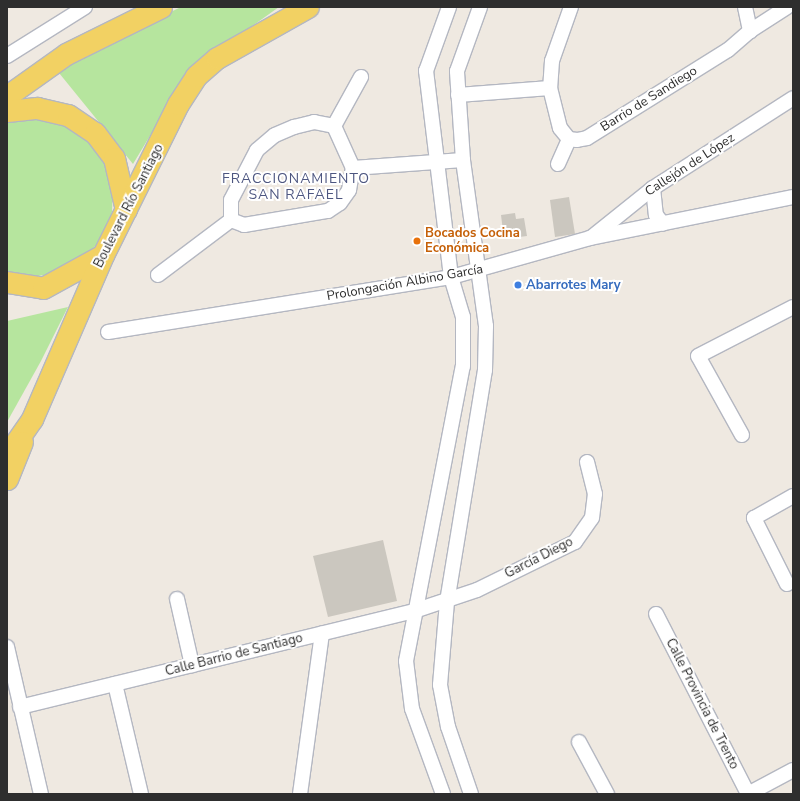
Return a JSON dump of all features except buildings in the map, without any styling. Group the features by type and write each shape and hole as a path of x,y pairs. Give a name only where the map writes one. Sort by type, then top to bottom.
{"main road":[{"path":"7,96 66,54 160,7"},
{"name":"Boulevard Río Santiago","path":"7,455 32,419 103,255 178,104 196,76 217,58 308,7"},
{"path":"7,111 37,108 68,115 95,133 114,158 126,210"},
{"path":"7,282 43,288 103,255"},
{"path":"7,479 32,419"}],"street":[{"path":"7,56 85,7"},
{"path":"443,794 412,709 406,661 414,611 463,366 463,317 452,277 426,71 449,7"},
{"path":"471,794 448,727 440,685 447,602 485,370 486,326 463,160 458,95 458,71 480,7"},
{"path":"558,164 569,139 560,128 550,88 552,61 571,7"},
{"path":"745,7 750,31"},
{"name":"Barrio de Sandiego","path":"569,139 587,138 728,50 750,31 787,7"},
{"path":"334,126 361,77"},
{"path":"458,95 550,88"},
{"name":"Callejón de López","path":"590,238 653,188 793,98"},
{"path":"231,220 231,200 257,150 275,135 294,127 314,122 334,126"},
{"path":"231,220 244,225 328,211 340,203 349,190 353,168 334,126"},
{"path":"353,168 437,164 463,160"},
{"path":"653,188 656,215 663,224"},
{"name":"Prolongación Albino García","path":"108,332 452,277 478,271 590,238 792,200"},
{"path":"158,275 231,220"},
{"path":"742,435 698,356 793,307"},
{"name":"García Diego","path":"447,602 575,542 592,518 595,494 587,462"},
{"path":"787,584 754,518 793,496"},
{"path":"177,599 192,666"},
{"name":"Calle Barrio de Santiago","path":"20,707 192,666 447,602"},
{"name":"Calle Provincia de Trento","path":"656,614 748,794"},
{"path":"300,794 322,634"},
{"path":"7,647 41,794"},
{"path":"115,684 141,794"},
{"path":"579,742 607,794"},
{"path":"748,794 793,770"}],"green space":[{"path":"181,7 279,7 189,71 133,164 55,68"},
{"path":"39,115 66,122 89,137 105,159 113,185 112,212 102,238 84,259 60,272 33,277 7,273 7,120"},
{"path":"68,307 41,361 7,422 7,321"}],"place":[{"name":"Bocados Cocina Económica","path":"417,241"},
{"name":"Abarrotes Mary","path":"518,285"}],"district":[{"name":"FRACCIONAMIENTO SAN RAFAEL","path":"296,188"}]}
